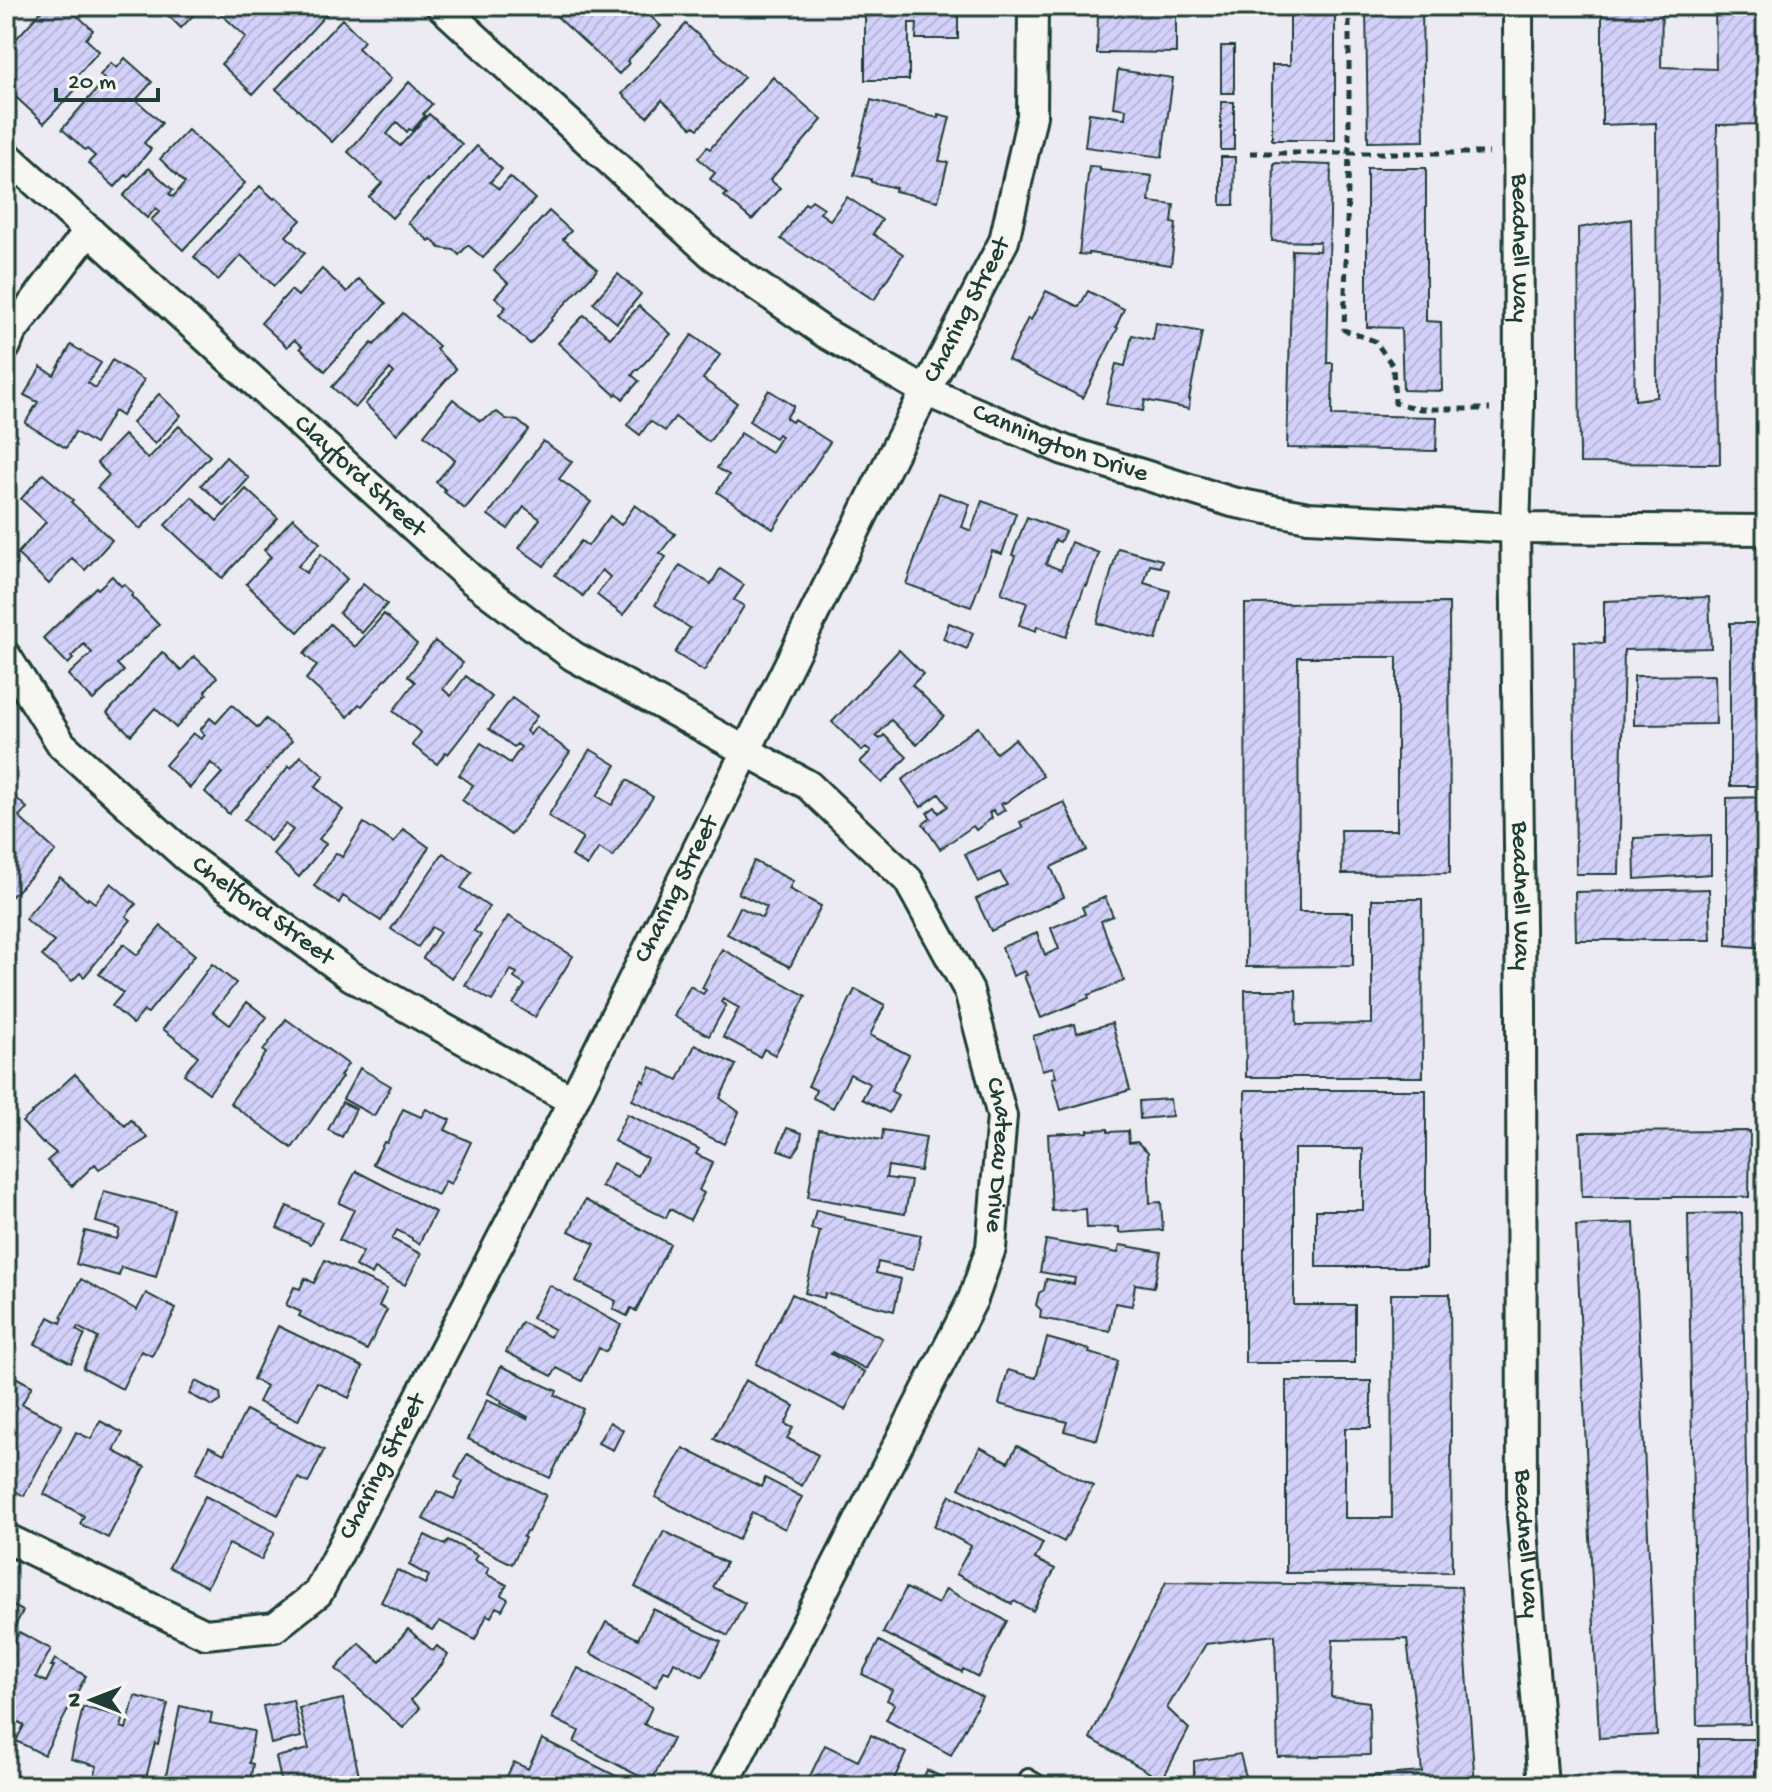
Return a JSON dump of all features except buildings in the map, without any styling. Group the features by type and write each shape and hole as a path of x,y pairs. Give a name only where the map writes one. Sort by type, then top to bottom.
{"street":[{"name":"Cannington Drive","path":"441,6 714,256 825,333 925,391 1064,450 1232,502 1308,517 1515,528 1766,530"},
{"name":"Charing Street","path":"6,1538 205,1634 275,1627 318,1593 573,1101 925,391 1004,241 1032,116 1033,6"},
{"name":"Beadnell Way","path":"1518,6 1519,409 1515,528 1521,1004 1522,1516 1543,1786"},
{"name":"Clayford Street","path":"6,155 471,579 573,656 747,752"},
{"path":"6,346 11,333 89,230"},
{"name":"Chelford Street","path":"6,656 62,745 188,858 351,976 573,1101"},
{"name":"Chateau Drive","path":"723,1786 973,1299 991,1248 1002,1116 969,991 908,880 808,785 747,752"}],"lane":[{"path":"1028,1777 1043,1786"}],"path":[{"path":"1349,6 1344,330 1375,341 1393,366 1395,403 1421,409 1519,409"},
{"path":"1250,153 1518,153"}]}
